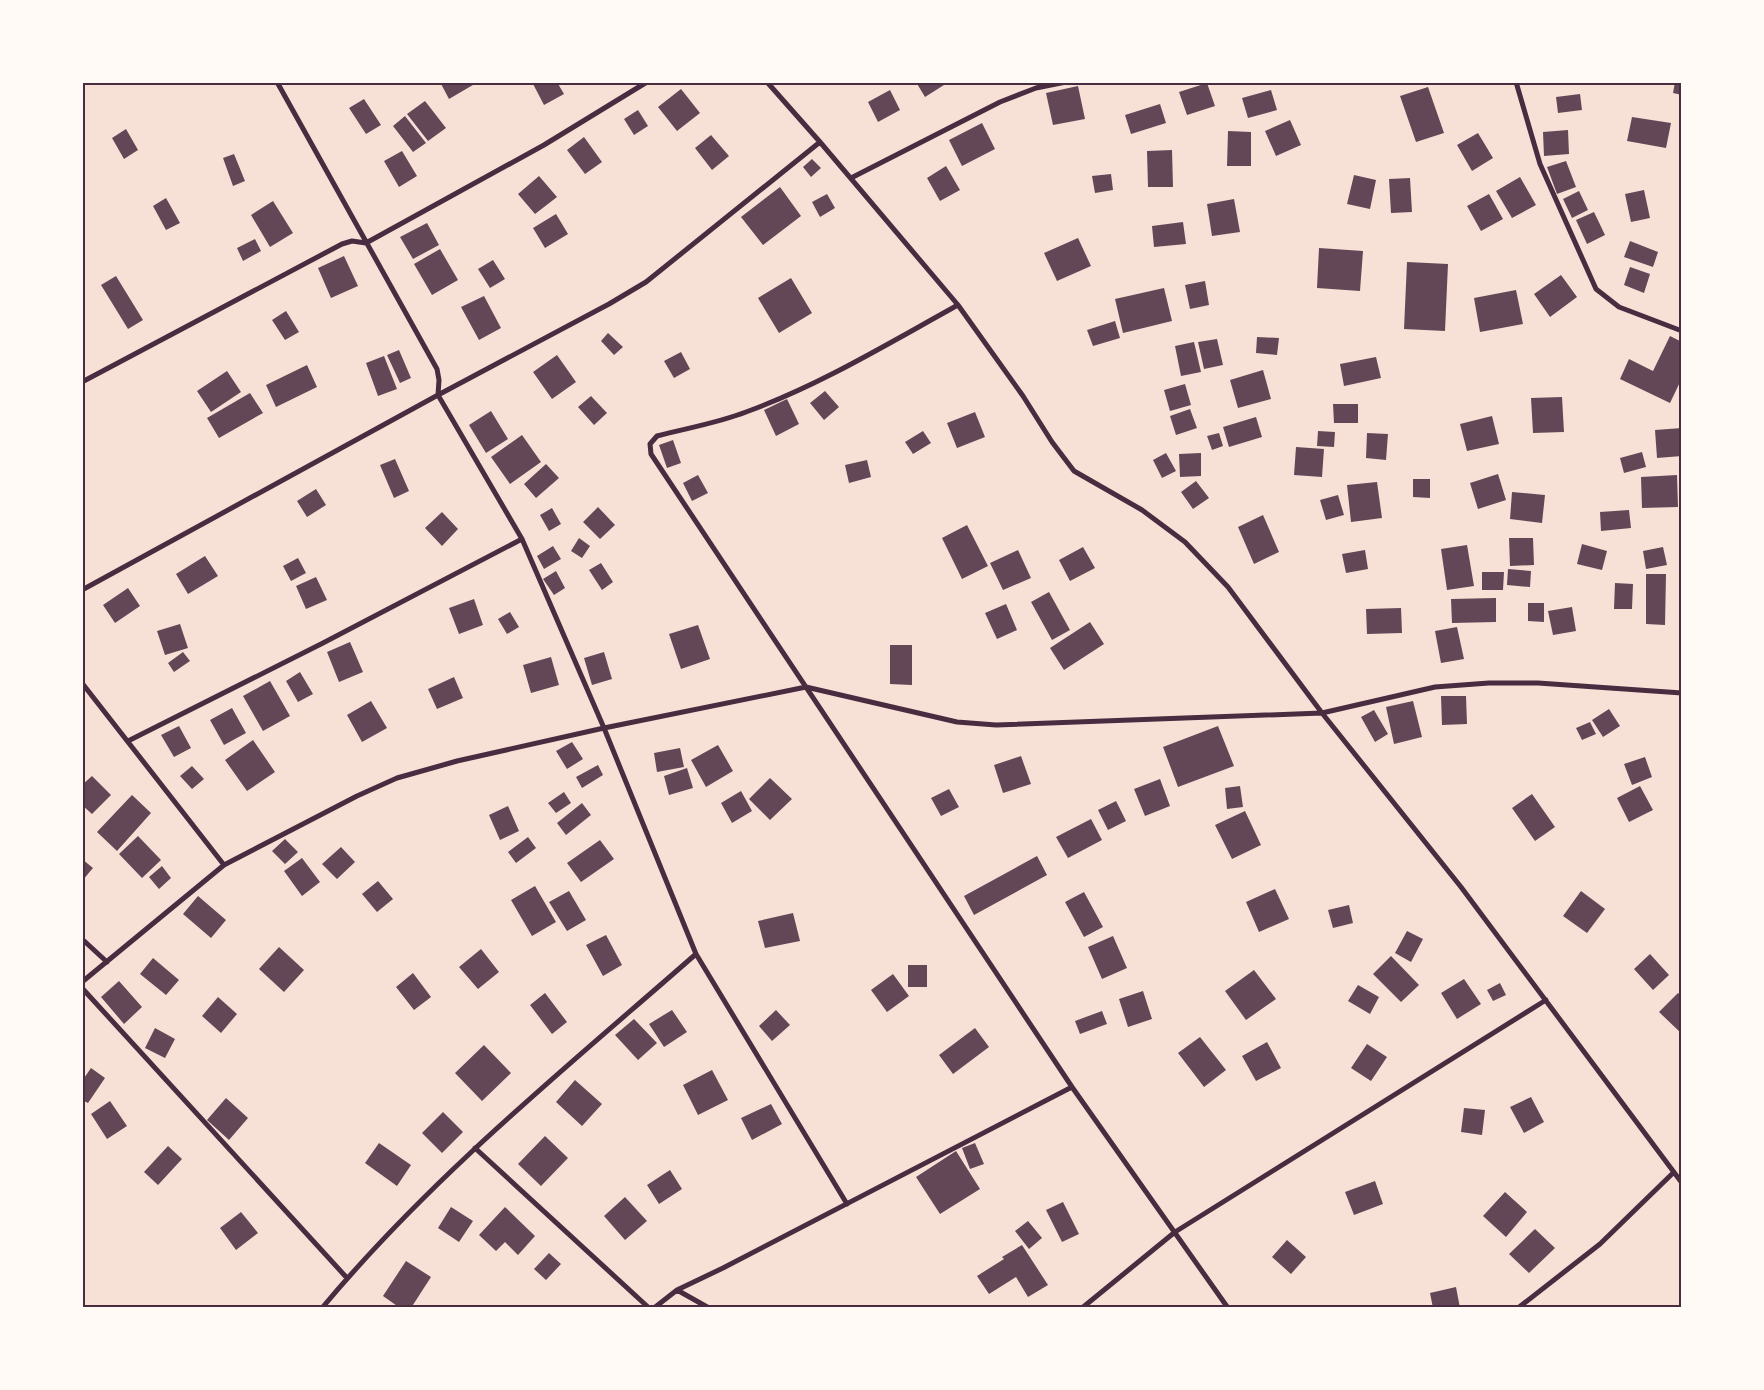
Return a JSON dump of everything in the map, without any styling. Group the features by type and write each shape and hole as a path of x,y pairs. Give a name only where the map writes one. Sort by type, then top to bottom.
{"street":[{"path":"277,82 436,369 439,380 438,395 522,539 604,728 696,954 847,1204"},
{"path":"82,382 342,244 366,242 544,145 647,82"},
{"path":"767,82 958,305 1074,471 1142,510 1185,542 1228,588 1322,713 1461,887 1673,1174 1682,1183"},
{"path":"851,178 1000,102 1036,88 1066,82"},
{"path":"1516,82 1540,164 1596,289 1619,307 1682,331"},
{"path":"82,590 438,395 601,309 646,282 820,142"},
{"path":"958,305 786,396 745,413 657,436 650,444 651,454 1072,1087 1228,1308"},
{"path":"128,741 323,643 522,539"},
{"path":"82,683 224,865"},
{"path":"82,982 224,865 357,796 397,778 457,761 604,728 806,687 957,722 996,724 1322,713 1435,687 1489,683 1538,683 1682,693"},
{"path":"82,939 107,962"},
{"path":"322,1308 347,1278 421,1199 475,1148 696,954"},
{"path":"82,988 347,1278"},
{"path":"1082,1308 1175,1232 1546,1000"},
{"path":"654,1308 677,1290 1072,1087"},
{"path":"475,1148 649,1308"},
{"path":"1518,1308 1600,1244 1673,1174"},
{"path":"677,1290 709,1308"}],"building":[{"path":"440,82 478,82 449,99"},
{"path":"532,82 557,82 564,94 544,105"},
{"path":"916,82 942,82 944,85 925,97"},
{"path":"1675,82 1682,82 1682,95 1673,93"},
{"path":"1207,83 1215,106 1187,115 1179,92"},
{"path":"1078,86 1085,119 1053,125 1046,93"},
{"path":"1428,87 1444,133 1416,142 1400,96"},
{"path":"681,89 700,113 677,131 658,107"},
{"path":"890,90 900,110 878,122 868,102"},
{"path":"1271,90 1277,110 1248,118 1242,98"},
{"path":"1580,94 1582,110 1558,113 1556,97"},
{"path":"364,99 381,125 366,134 349,108"},
{"path":"425,101 446,128 428,141 407,114"},
{"path":"1160,104 1166,123 1131,134 1125,115"},
{"path":"638,110 648,126 634,135 624,119"},
{"path":"405,116 426,143 413,152 393,126"},
{"path":"1632,117 1671,123 1666,148 1627,141"},
{"path":"1290,120 1301,145 1276,156 1265,131"},
{"path":"982,123 995,149 962,166 949,140"},
{"path":"126,129 138,150 124,159 112,138"},
{"path":"1568,130 1569,154 1544,156 1543,132"},
{"path":"1228,131 1251,132 1251,166 1227,166"},
{"path":"1478,133 1493,158 1472,171 1457,145"},
{"path":"711,135 729,156 712,170 695,148"},
{"path":"584,137 602,162 585,174 567,150"},
{"path":"1172,150 1173,187 1148,187 1147,151"},
{"path":"402,151 417,176 399,187 384,161"},
{"path":"234,154 245,181 233,186 223,158"},
{"path":"812,159 821,168 811,177 803,167"},
{"path":"1566,161 1576,187 1557,194 1547,167"},
{"path":"946,166 960,190 940,201 927,178"},
{"path":"1111,174 1113,190 1095,193 1092,176"},
{"path":"1354,175 1376,180 1370,209 1347,204"},
{"path":"539,176 557,197 535,214 518,194"},
{"path":"1520,177 1536,205 1512,218 1496,191"},
{"path":"1410,178 1412,212 1391,213 1389,179"},
{"path":"780,187 801,216 763,245 741,217"},
{"path":"1644,190 1650,218 1631,222 1625,194"},
{"path":"1579,191 1588,210 1572,218 1563,199"},
{"path":"827,194 835,208 820,217 812,202"},
{"path":"1489,194 1503,219 1481,231 1467,206"},
{"path":"166,198 180,223 166,230 153,206"},
{"path":"1234,199 1240,232 1212,236 1207,204"},
{"path":"273,201 293,233 270,247 251,215"},
{"path":"1594,212 1605,235 1587,244 1576,220"},
{"path":"556,214 568,234 545,248 533,228"},
{"path":"1183,222 1186,244 1154,247 1152,226"},
{"path":"427,223 439,245 413,259 400,237"},
{"path":"1078,238 1091,266 1057,281 1044,253"},
{"path":"255,239 261,251 243,261 237,248"},
{"path":"1630,241 1658,252 1653,267 1624,257"},
{"path":"1319,248 1363,251 1360,291 1317,288"},
{"path":"440,249 458,280 432,295 414,264"},
{"path":"344,256 358,286 331,298 318,268"},
{"path":"493,260 505,279 490,288 478,269"},
{"path":"1407,262 1448,264 1445,331 1404,329"},
{"path":"1630,267 1650,274 1644,293 1624,285"},
{"path":"1561,275 1577,297 1550,317 1534,294"},
{"path":"116,276 143,320 128,329 101,285"},
{"path":"791,278 812,313 779,333 758,298"},
{"path":"1205,281 1209,305 1190,309 1185,285"},
{"path":"1164,288 1172,321 1123,333 1115,299"},
{"path":"1516,290 1523,324 1480,332 1474,298"},
{"path":"484,296 501,328 479,340 461,307"},
{"path":"286,311 299,332 285,340 272,320"},
{"path":"1115,321 1120,338 1093,346 1087,330"},
{"path":"608,333 623,347 614,355 601,341"},
{"path":"1670,336 1682,342 1682,378 1670,403 1620,379 1629,359 1653,371"},
{"path":"1257,337 1279,338 1277,355 1256,353"},
{"path":"1217,339 1223,365 1204,369 1198,342"},
{"path":"1194,342 1201,372 1181,376 1175,346"},
{"path":"399,350 411,378 400,383 387,355"},
{"path":"681,352 690,369 674,378 664,361"},
{"path":"557,355 576,382 552,399 533,372"},
{"path":"384,356 397,389 378,396 366,363"},
{"path":"1376,357 1381,378 1344,386 1340,364"},
{"path":"307,365 317,387 276,407 266,385"},
{"path":"1263,370 1271,399 1238,408 1230,380"},
{"path":"227,371 241,392 211,412 197,391"},
{"path":"1185,384 1191,405 1170,411 1164,390"},
{"path":"825,391 839,407 824,420 810,403"},
{"path":"250,393 263,413 219,438 207,418"},
{"path":"591,396 607,413 594,425 578,407"},
{"path":"1562,397 1564,432 1533,433 1531,398"},
{"path":"787,399 799,424 776,436 764,410"},
{"path":"1333,404 1358,404 1358,423 1334,423"},
{"path":"1190,409 1197,428 1176,435 1170,416"},
{"path":"491,411 508,439 486,453 469,425"},
{"path":"975,412 985,437 957,448 947,423"},
{"path":"1492,416 1499,444 1467,451 1460,424"},
{"path":"1256,417 1262,437 1229,447 1223,427"},
{"path":"1682,428 1682,456 1657,458 1655,430"},
{"path":"923,431 931,443 913,454 905,442"},
{"path":"1318,431 1335,432 1334,447 1317,446"},
{"path":"1219,433 1223,446 1212,450 1207,436"},
{"path":"1367,433 1388,434 1386,460 1366,458"},
{"path":"522,435 541,462 510,484 491,457"},
{"path":"673,440 681,463 667,468 659,445"},
{"path":"1296,447 1324,449 1322,477 1294,475"},
{"path":"1642,452 1646,467 1624,473 1620,458"},
{"path":"1166,453 1176,471 1162,478 1153,460"},
{"path":"1201,453 1201,476 1180,477 1179,454"},
{"path":"395,459 409,491 394,498 380,465"},
{"path":"867,460 871,477 849,483 845,465"},
{"path":"546,464 559,478 536,498 524,484"},
{"path":"1498,474 1506,500 1478,509 1470,483"},
{"path":"698,475 708,493 692,501 683,483"},
{"path":"1677,475 1678,507 1642,508 1641,477"},
{"path":"1413,479 1430,479 1430,498 1413,497"},
{"path":"1196,481 1209,498 1193,509 1181,492"},
{"path":"1377,482 1382,518 1351,522 1347,485"},
{"path":"316,489 326,505 307,517 297,501"},
{"path":"1512,492 1545,495 1542,523 1510,519"},
{"path":"1338,495 1344,515 1326,520 1320,500"},
{"path":"598,507 615,525 600,539 583,522"},
{"path":"552,508 561,524 549,531 540,515"},
{"path":"1629,510 1631,528 1601,531 1600,512"},
{"path":"442,512 458,529 442,546 425,528"},
{"path":"1263,515 1279,552 1254,564 1238,527"},
{"path":"967,525 988,566 962,579 942,538"},
{"path":"579,538 590,546 582,558 571,551"},
{"path":"1509,538 1533,538 1534,565 1510,566"},
{"path":"1582,544 1607,551 1602,570 1577,564"},
{"path":"1467,545 1474,586 1447,590 1441,549"},
{"path":"553,546 561,559 544,569 537,556"},
{"path":"1083,547 1095,568 1070,581 1059,560"},
{"path":"1663,547 1667,565 1646,569 1643,551"},
{"path":"1018,550 1031,578 1003,590 990,563"},
{"path":"1365,550 1368,569 1346,573 1342,554"},
{"path":"205,556 218,576 188,594 176,574"},
{"path":"298,558 306,573 291,581 283,566"},
{"path":"601,563 613,582 602,590 589,570"},
{"path":"1508,569 1531,571 1530,587 1507,585"},
{"path":"556,571 565,588 554,595 543,579"},
{"path":"1482,572 1504,572 1503,590 1482,590"},
{"path":"1646,574 1666,574 1665,625 1646,624"},
{"path":"316,577 327,600 306,609 296,586"},
{"path":"1615,583 1633,584 1632,609 1614,609"},
{"path":"128,588 140,606 115,623 103,605"},
{"path":"1049,592 1070,630 1052,640 1031,602"},
{"path":"1496,598 1496,622 1452,623 1451,599"},
{"path":"474,599 483,625 459,634 449,608"},
{"path":"1528,603 1544,603 1544,622 1528,621"},
{"path":"1006,604 1017,630 997,639 985,613"},
{"path":"1572,607 1576,631 1553,635 1548,611"},
{"path":"1401,608 1402,633 1367,634 1366,609"},
{"path":"510,612 519,627 507,634 498,619"},
{"path":"1090,622 1104,644 1064,670 1050,648"},
{"path":"180,624 188,648 165,655 157,631"},
{"path":"698,625 710,659 681,669 669,634"},
{"path":"1457,627 1464,659 1441,663 1435,631"},
{"path":"350,642 363,672 339,682 327,652"},
{"path":"890,645 912,645 912,685 890,684"},
{"path":"183,652 190,661 174,672 168,663"},
{"path":"604,652 612,679 592,685 584,658"},
{"path":"551,657 559,685 531,693 523,665"},
{"path":"300,672 313,694 298,702 286,681"},
{"path":"454,677 463,698 437,709 428,689"},
{"path":"270,681 290,716 263,731 243,696"},
{"path":"1441,696 1466,696 1467,724 1442,725"},
{"path":"371,701 387,728 362,742 347,715"},
{"path":"1413,701 1422,737 1394,744 1386,707"},
{"path":"232,708 246,733 224,745 210,720"},
{"path":"1609,709 1620,726 1603,737 1592,720"},
{"path":"1374,710 1388,734 1375,742 1361,717"},
{"path":"1590,722 1596,734 1582,740 1576,728"},
{"path":"179,726 191,748 174,757 161,735"},
{"path":"1218,726 1234,766 1178,787 1163,747"},
{"path":"253,740 275,772 247,791 225,760"},
{"path":"572,742 583,759 567,769 556,751"},
{"path":"718,745 733,771 706,787 691,760"},
{"path":"680,748 684,767 657,772 654,753"},
{"path":"1021,756 1031,784 1003,793 994,765"},
{"path":"1645,757 1652,777 1632,785 1624,764"},
{"path":"598,765 603,775 582,788 576,777"},
{"path":"192,766 204,779 192,789 180,776"},
{"path":"687,768 693,788 669,795 664,776"},
{"path":"92,776 111,795 92,814 82,805 82,785"},
{"path":"770,778 792,799 770,820 749,799"},
{"path":"1160,779 1170,806 1145,816 1134,789"},
{"path":"1240,786 1243,807 1227,809 1225,788"},
{"path":"1640,786 1653,810 1629,822 1617,798"},
{"path":"949,789 959,807 941,816 931,798"},
{"path":"741,791 752,811 732,823 721,803"},
{"path":"564,792 571,803 556,813 548,803"},
{"path":"1532,794 1555,827 1535,841 1512,808"},
{"path":"132,795 151,813 117,851 97,832"},
{"path":"1116,801 1126,821 1108,830 1098,810"},
{"path":"582,803 591,815 566,835 557,823"},
{"path":"508,806 519,831 500,840 489,815"},
{"path":"1245,811 1261,845 1232,859 1215,825"},
{"path":"1091,819 1102,840 1068,858 1056,837"},
{"path":"138,836 161,860 142,878 119,854"},
{"path":"528,837 536,848 516,863 508,852"},
{"path":"285,839 298,852 285,864 272,851"},
{"path":"600,840 614,859 581,882 567,863"},
{"path":"341,847 355,862 337,879 322,864"},
{"path":"1037,856 1047,875 974,915 964,896"},
{"path":"302,858 320,882 302,896 284,871"},
{"path":"82,859 93,868 82,881"},
{"path":"162,866 171,878 159,889 149,877"},
{"path":"378,881 393,899 377,912 362,894"},
{"path":"535,886 556,922 532,936 511,900"},
{"path":"1275,889 1289,919 1259,932 1246,902"},
{"path":"569,891 586,920 567,931 549,902"},
{"path":"1581,891 1605,909 1587,933 1563,916"},
{"path":"1084,892 1103,927 1084,937 1065,902"},
{"path":"198,896 226,920 211,938 183,914"},
{"path":"1349,905 1353,923 1333,928 1328,910"},
{"path":"793,913 800,941 765,948 758,921"},
{"path":"1407,931 1423,939 1411,962 1395,953"},
{"path":"606,935 622,965 603,976 586,945"},
{"path":"1113,936 1127,968 1102,979 1088,947"},
{"path":"279,947 304,970 284,992 259,969"},
{"path":"481,949 499,972 478,989 459,967"},
{"path":"1650,954 1669,975 1653,990 1634,969"},
{"path":"1391,956 1419,985 1401,1002 1373,974"},
{"path":"153,958 179,980 166,995 140,974"},
{"path":"908,965 927,965 927,987 908,987"},
{"path":"1254,970 1276,999 1246,1020 1225,991"},
{"path":"413,973 431,997 414,1010 396,987"},
{"path":"893,974 909,996 887,1012 871,990"},
{"path":"1464,979 1481,1004 1457,1019 1441,993"},
{"path":"119,981 142,1007 124,1024 101,997"},
{"path":"1500,983 1506,995 1493,1001 1487,990"},
{"path":"1358,985 1379,997 1370,1014 1348,1001"},
{"path":"1143,991 1152,1019 1128,1027 1119,999"},
{"path":"545,993 567,1022 552,1034 530,1005"},
{"path":"1678,993 1682,996 1682,1034 1659,1012"},
{"path":"218,997 237,1014 221,1033 202,1016"},
{"path":"672,1010 687,1032 664,1047 649,1024"},
{"path":"776,1010 790,1025 772,1041 759,1026"},
{"path":"1102,1011 1107,1024 1080,1034 1075,1021"},
{"path":"634,1019 657,1043 638,1060 615,1035"},
{"path":"155,1028 175,1039 165,1058 145,1048"},
{"path":"975,1028 989,1047 953,1074 939,1055"},
{"path":"1200,1037 1226,1070 1204,1087 1178,1053"},
{"path":"1267,1042 1281,1068 1256,1081 1242,1056"},
{"path":"1367,1044 1387,1057 1371,1081 1351,1068"},
{"path":"484,1045 511,1073 482,1101 455,1073"},
{"path":"91,1068 105,1078 88,1103 82,1100 82,1081"},
{"path":"712,1070 728,1100 698,1115 683,1085"},
{"path":"575,1080 602,1104 582,1126 556,1102"},
{"path":"1531,1097 1544,1122 1524,1133 1510,1107"},
{"path":"226,1098 248,1118 229,1140 207,1120"},
{"path":"110,1101 127,1126 107,1139 91,1114"},
{"path":"771,1104 782,1124 752,1140 741,1118"},
{"path":"1464,1108 1485,1110 1482,1135 1461,1132"},
{"path":"443,1112 463,1132 442,1153 422,1133"},
{"path":"545,1136 568,1158 541,1186 518,1164"},
{"path":"379,1143 411,1165 397,1186 365,1163"},
{"path":"975,1143 984,1164 970,1169 962,1148"},
{"path":"168,1146 182,1159 158,1185 144,1172"},
{"path":"956,1151 980,1189 940,1214 916,1177"},
{"path":"670,1170 682,1189 659,1204 647,1185"},
{"path":"1375,1181 1383,1204 1354,1215 1345,1192"},
{"path":"1505,1192 1527,1212 1506,1237 1483,1216"},
{"path":"625,1197 647,1221 625,1240 604,1216"},
{"path":"1063,1202 1079,1234 1062,1242 1046,1210"},
{"path":"451,1207 473,1221 459,1242 438,1228"},
{"path":"505,1207 535,1236 518,1255 505,1242 496,1251 479,1235"},
{"path":"241,1212 258,1233 236,1250 220,1228"},
{"path":"1028,1221 1042,1238 1029,1249 1015,1231"},
{"path":"1535,1229 1555,1248 1529,1273 1509,1254"},
{"path":"1287,1240 1306,1257 1291,1274 1272,1257"},
{"path":"1022,1245 1048,1285 1028,1297 1016,1277 989,1294 977,1276"},
{"path":"549,1253 561,1264 546,1280 534,1269"},
{"path":"406,1261 431,1277 411,1308 400,1308 383,1296"},
{"path":"1456,1287 1460,1308 1433,1308 1430,1293"}]}
